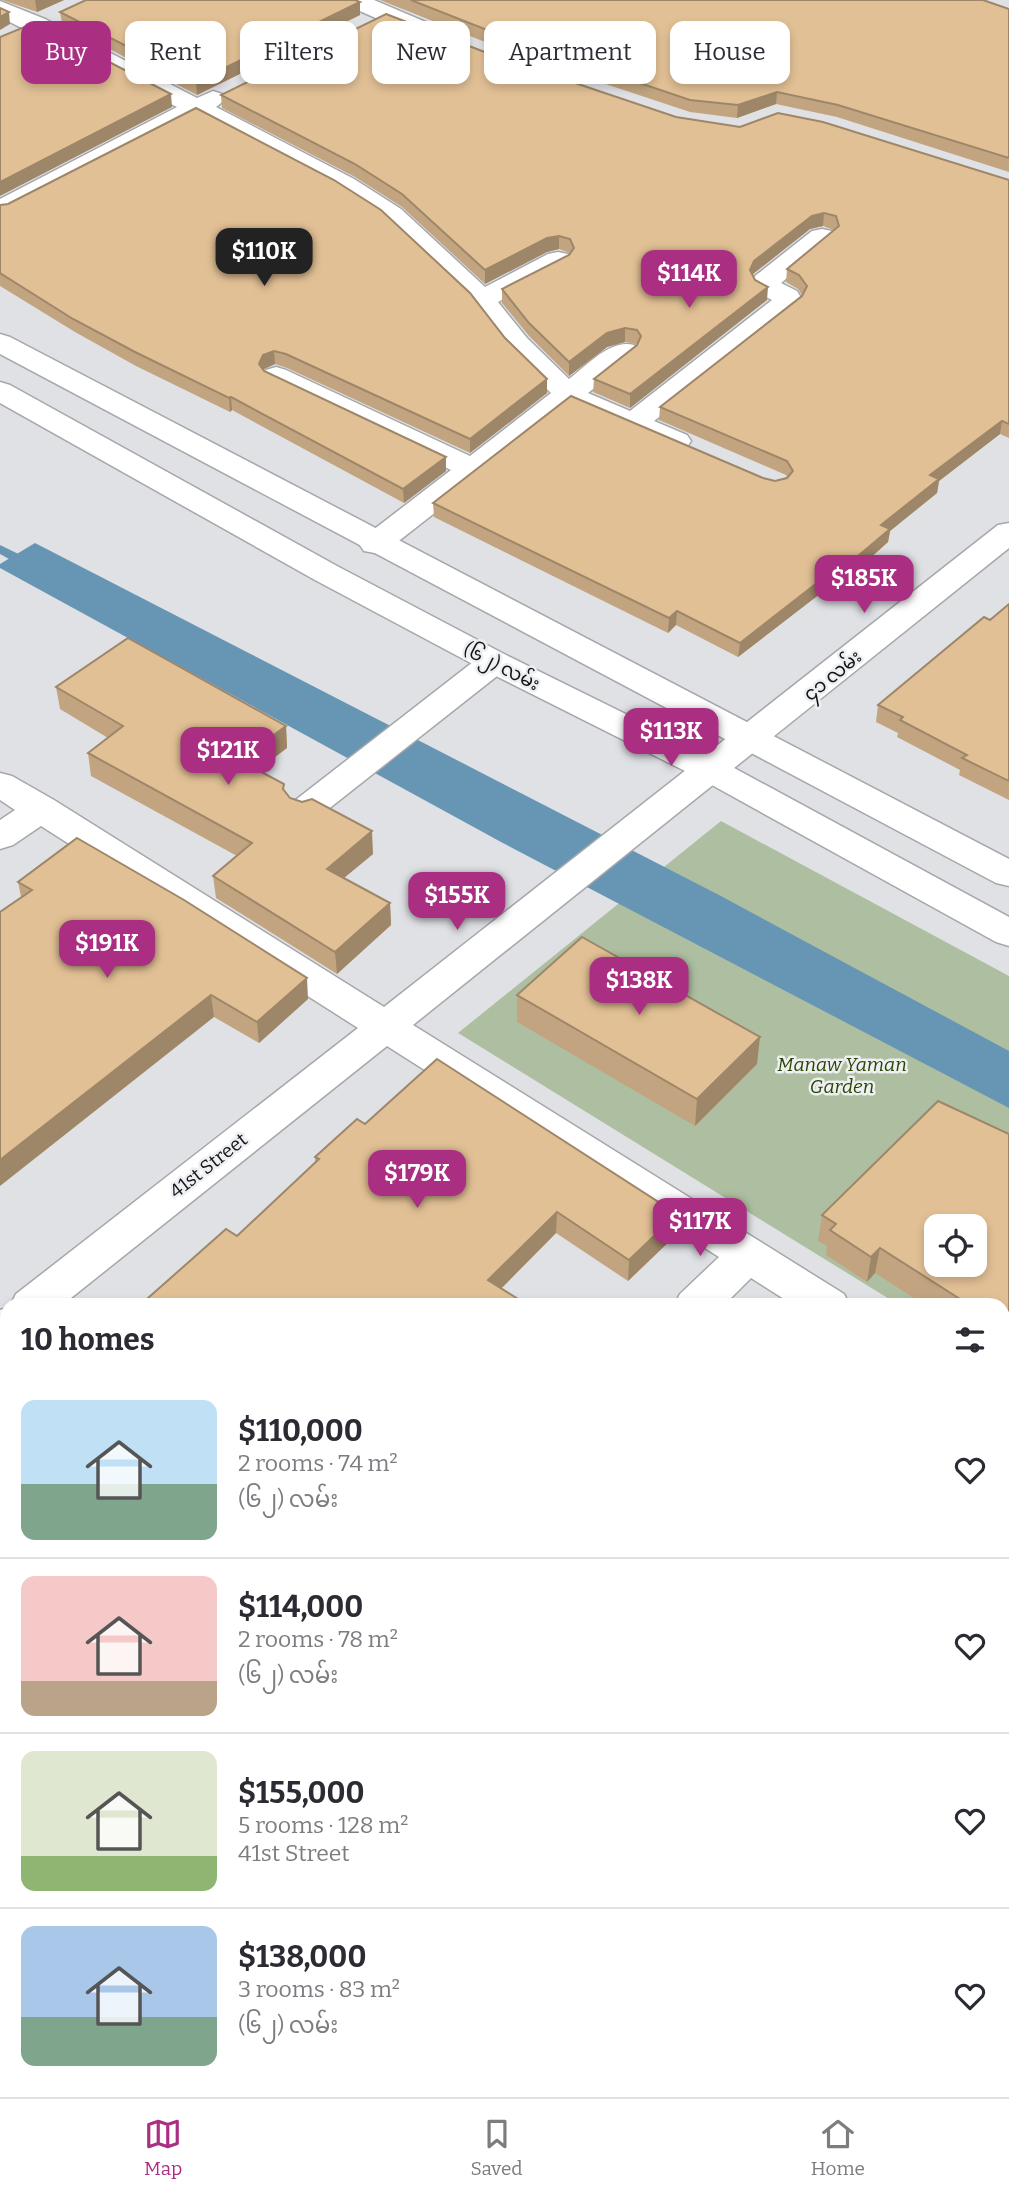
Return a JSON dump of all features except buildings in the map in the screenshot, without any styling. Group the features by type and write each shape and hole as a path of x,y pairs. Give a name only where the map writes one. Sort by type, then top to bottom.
{"street":[{"path":"0,8 30,21"},
{"path":"43,21 68,9"},
{"path":"374,11 400,21"},
{"path":"12,35 21,31"},
{"path":"111,63 345,185 392,215 482,299 517,344 570,396 697,450"},
{"path":"0,209 232,90"},
{"path":"633,423 789,301 787,297 766,286 765,282 822,237"},
{"path":"482,299 558,260"},
{"path":"0,343 375,544 1009,874"},
{"path":"375,544 471,468 570,396 624,351"},
{"path":"276,376 471,468"},
{"name":"(၆၂) လမ်း","path":"0,391 327,573 494,662 713,771 1009,933"},
{"name":"၄၁ လမ်း","path":"565,885 754,739 1009,532"},
{"path":"305,810 357,772 494,662"},
{"path":"0,784 816,1298"},
{"path":"0,837 42,808"},
{"name":"41st Street","path":"41,1298 565,885"},
{"path":"703,1298 748,1255"}],"green space":[{"name":"Manaw Yaman Garden","path":"721,821 1009,976 1009,1298 888,1298 458,1033"}],"water":[{"path":"35,543 719,895 1009,1051 1009,1108 501,842 0,568 0,564"}],"waterway":[{"path":"0,549 32,566"}]}
